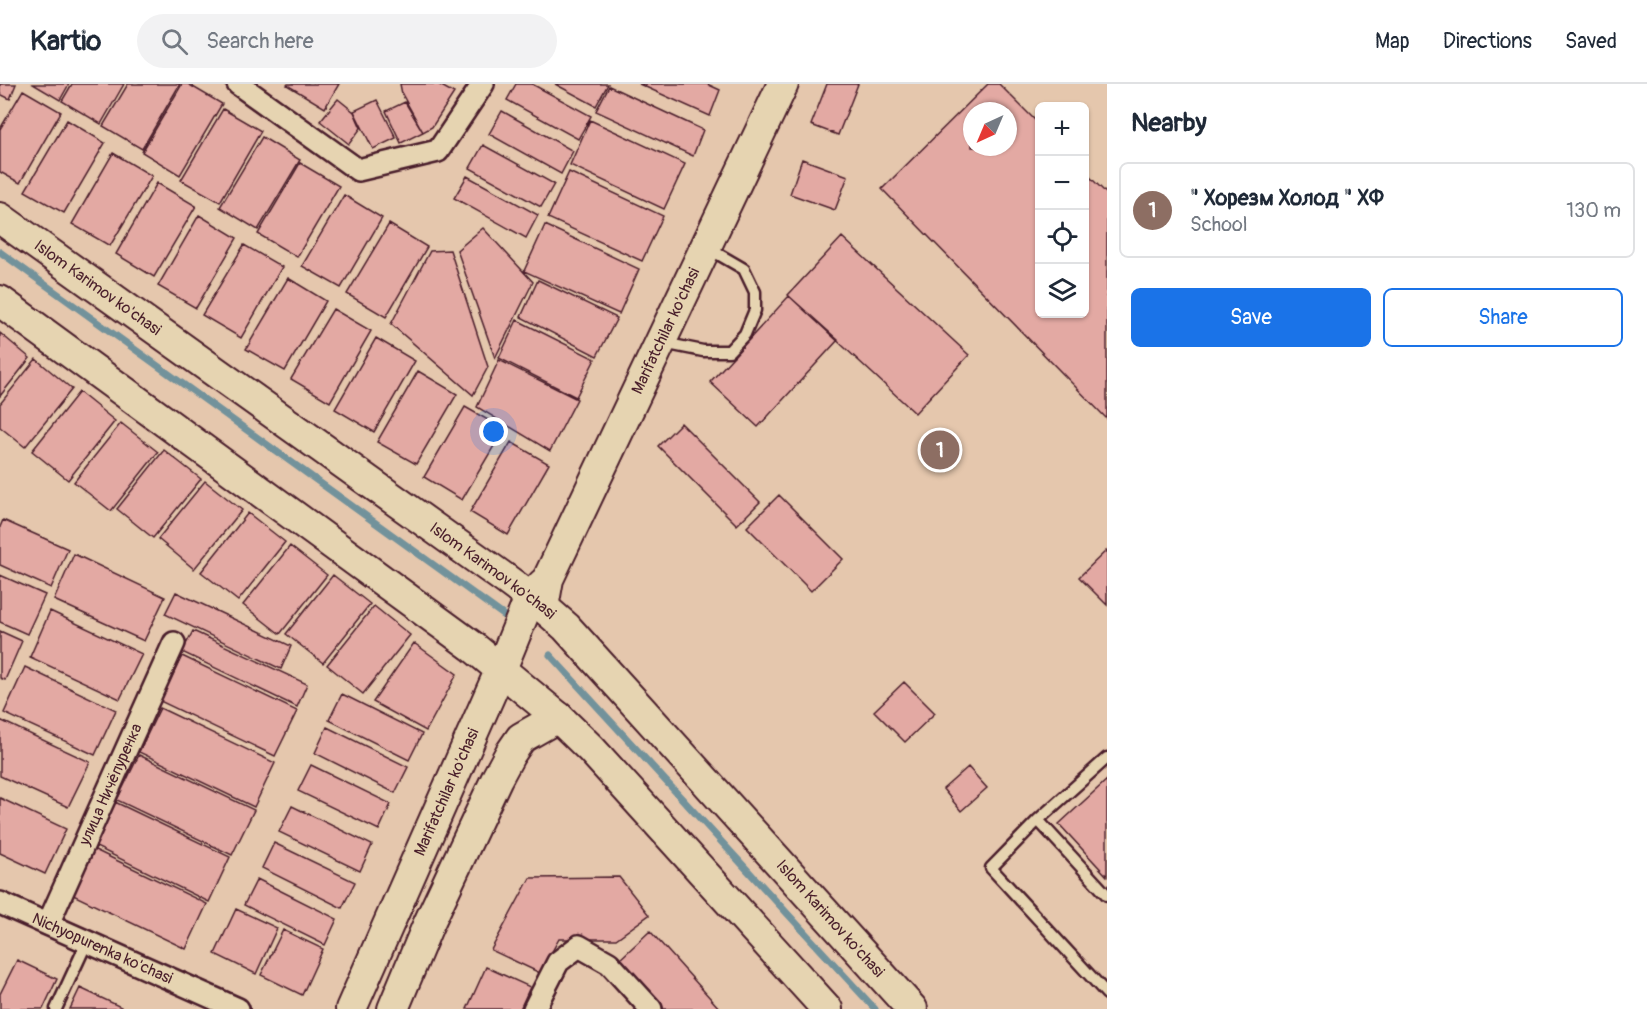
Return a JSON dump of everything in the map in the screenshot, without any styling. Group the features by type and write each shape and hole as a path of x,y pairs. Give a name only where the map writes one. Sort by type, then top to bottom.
{"main road":[{"name":"Marifatchilar ko'chasi","path":"351,1009 501,669 540,595 783,84"},
{"name":"Islom Karimov ko'chasi","path":"0,218 540,595 566,627 912,1009"},
{"path":"0,301 472,646 558,717 591,749 827,1009"},
{"path":"393,1009 433,915 510,754 521,738 558,717"}],"street":[{"path":"238,84 358,170 438,151 483,84"},
{"name":"улица Ничёпуренка","path":"48,924 174,643"},
{"name":"Nichyopurenka ko'chasi","path":"0,903 238,1009"},
{"path":"534,1009 558,962 579,946 609,963 651,1009"}],"lane":[{"path":"660,342 703,351 729,351 746,334 755,310 754,292 744,269 706,248"},
{"path":"1107,758 1038,820 991,868 1107,994"},
{"path":"1038,820 1107,896"},
{"path":"56,1009 87,942"}],"building":[{"path":"0,84 16,84 10,99 0,94"},
{"path":"33,84 69,84 60,100"},
{"path":"72,84 124,84 101,124 62,101"},
{"path":"128,84 180,84 142,149 103,126"},
{"path":"182,84 188,84 222,104 180,175 142,152"},
{"path":"288,84 339,84 325,108"},
{"path":"400,84 438,84 454,93 432,127 423,132 402,94"},
{"path":"516,84 532,84 591,116 578,139 507,100"},
{"path":"555,84 608,84 596,106"},
{"path":"639,84 707,84 720,90 710,116"},
{"path":"827,84 858,84 838,135 811,125"},
{"path":"988,84 999,84 1017,102 970,102"},
{"path":"609,86 703,130 693,156 596,111"},
{"path":"23,90 61,112 20,183 0,172 0,129"},
{"path":"338,99 354,112 361,128 349,144 320,121"},
{"path":"377,100 396,138 373,149 354,111"},
{"path":"405,102 423,132 401,143 386,111"},
{"path":"1017,102 1035,120 1035,318 1089,318 1089,176 1107,194 1107,419 882,189 963,109 963,156 1017,156"},
{"path":"223,109 261,131 220,202 181,180"},
{"path":"502,111 573,151 561,174 489,134"},
{"path":"67,120 105,143 64,213 25,191"},
{"path":"590,120 685,164 664,209 570,165"},
{"path":"262,137 300,160 258,230 220,207"},
{"path":"483,145 554,184 541,207 470,168"},
{"path":"113,153 152,176 110,246 72,224"},
{"path":"802,159 848,176 835,210 790,194"},
{"path":"300,163 339,186 297,257 258,234"},
{"path":"569,172 663,216 642,261 548,218"},
{"path":"467,176 538,215 526,238 454,198"},
{"path":"157,183 196,206 154,277 116,254"},
{"path":"344,195 382,218 341,288 302,266"},
{"path":"199,215 237,238 196,308 158,286"},
{"path":"389,224 427,247 386,317 347,294"},
{"path":"545,225 639,269 619,314 524,271"},
{"path":"483,228 533,282 495,358 457,250"},
{"path":"842,237 969,355 915,413 788,295"},
{"path":"244,245 282,267 241,338 202,315"},
{"path":"450,250 488,367 473,395 391,324 430,251"},
{"path":"288,278 326,301 285,371 246,349"},
{"path":"538,280 617,318 597,356 521,317"},
{"path":"789,296 838,340 758,427 710,382"},
{"path":"333,309 371,331 330,402 291,379"},
{"path":"517,320 595,359 576,397 499,358"},
{"path":"0,333 30,358 0,396"},
{"path":"376,338 415,361 374,432 335,409"},
{"path":"36,359 72,389 25,447 0,427 0,404"},
{"path":"499,360 577,399 550,451 477,407"},
{"path":"418,371 457,394 416,464 377,442"},
{"path":"79,392 115,421 68,480 32,451"},
{"path":"465,407 504,429 462,500 424,477"},
{"path":"121,423 158,452 111,511 74,482"},
{"path":"681,423 760,502 737,525 658,446"},
{"path":"511,442 549,464 508,535 470,512"},
{"path":"164,450 201,479 153,538 117,509"},
{"path":"205,481 242,510 194,569 158,539"},
{"path":"779,495 843,559 811,591 747,527"},
{"path":"248,513 285,542 238,601 201,572"},
{"path":"3,520 68,549 51,588 0,565 0,527"},
{"path":"290,546 327,575 280,634 243,605"},
{"path":"1107,550 1107,605 1079,577"},
{"path":"74,554 165,597 144,641 54,600"},
{"path":"0,575 45,595 27,634 0,622"},
{"path":"333,575 370,604 323,663 286,634"},
{"path":"176,592 291,646 281,669 165,614"},
{"path":"374,606 410,635 363,694 327,665"},
{"path":"50,611 142,654 120,699 30,657"},
{"path":"0,631 22,641 5,680 0,678"},
{"path":"193,631 307,684 297,707 182,652"},
{"path":"414,643 457,674 426,731 373,702"},
{"path":"182,656 297,711 275,756 160,701"},
{"path":"25,667 116,710 95,755 4,713"},
{"path":"904,682 935,713 905,742 874,711"},
{"path":"342,694 422,734 409,760 329,720"},
{"path":"160,708 275,763 254,807 139,752"},
{"path":"0,720 90,762 68,807 0,776"},
{"path":"327,727 408,767 395,793 315,753"},
{"path":"139,755 254,810 232,855 117,800"},
{"path":"311,765 391,804 379,830 298,791"},
{"path":"968,767 987,788 961,811 943,789"},
{"path":"1107,780 1107,876 1059,824"},
{"path":"0,798 66,829 45,874 0,853"},
{"path":"115,802 230,857 209,902 94,846"},
{"path":"292,806 372,845 360,871 279,832"},
{"path":"274,843 355,882 342,908 262,868"},
{"path":"93,849 207,904 186,949 71,894"},
{"path":"619,877 649,915 616,939 559,939 540,973 491,950 530,878"},
{"path":"257,879 337,919 325,945 244,905"},
{"path":"236,909 277,928 256,974 215,954"},
{"path":"283,930 323,949 302,995 261,975"},
{"path":"650,931 720,1009 660,1009 618,961"},
{"path":"17,960 57,979 43,1009 0,1009 0,994"},
{"path":"486,967 530,987 520,1009 467,1009"},
{"path":"80,988 121,1007 120,1009 70,1009"}],"waterway":[{"path":"0,252 506,617"},
{"path":"550,655 875,1009"}],"place":[{"name":"\" Хорезм Холод \" ХФ","path":"940,450"}]}
